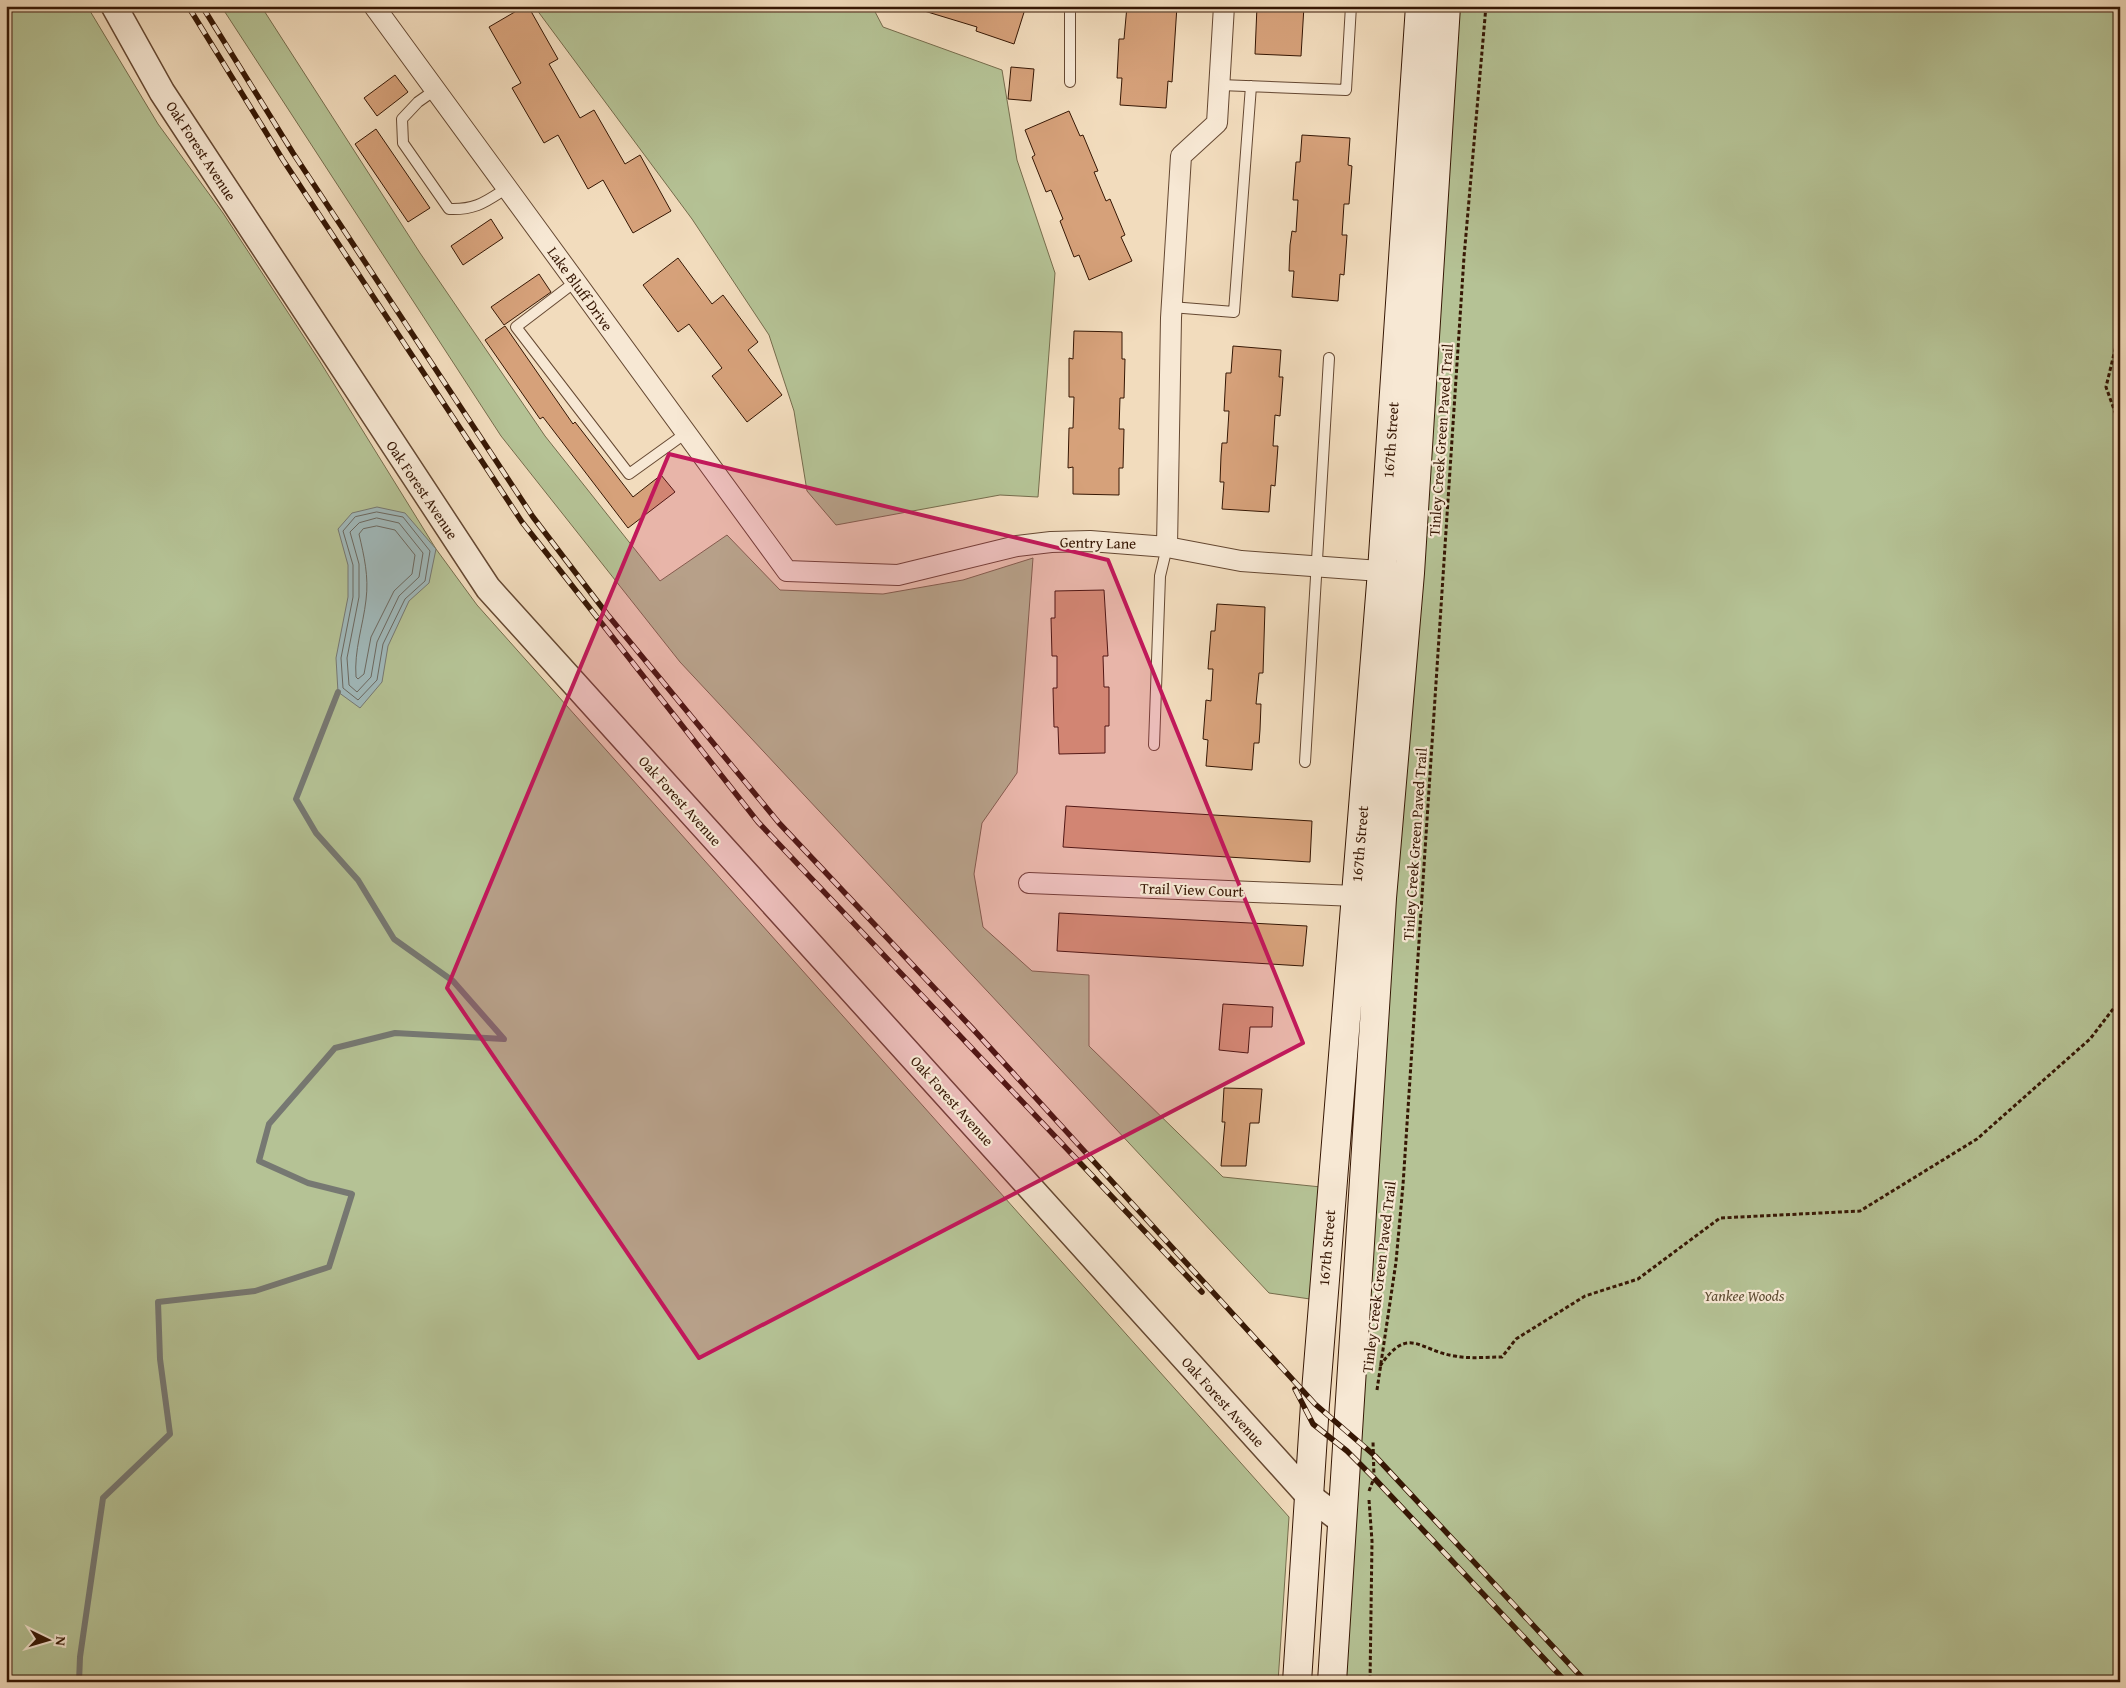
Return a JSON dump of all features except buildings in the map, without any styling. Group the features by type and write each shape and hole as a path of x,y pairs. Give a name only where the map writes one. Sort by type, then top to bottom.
{"main road":[{"name":"167th Street","path":"1297,1682 1309,1496 1382,571 1420,6"},
{"name":"167th Street","path":"1332,1682 1382,898 1410,573 1446,6"}],"street":[{"name":"Oak Forest Avenue","path":"114,6 168,101 488,588 1309,1496 1342,1521"},
{"name":"Lake Bluff Drive","path":"374,6 787,571"},
{"path":"1167,547 1171,307 1181,156 1217,123 1224,6"},
{"name":"Gentry Lane","path":"787,571 898,575 1017,546 1051,542 1125,542 1167,547 1241,561 1317,568 1410,573"},
{"name":"Trail View Court","path":"1029,883 1356,896"}],"lane":[{"path":"1070,6 1070,82"},
{"path":"1220,85 1346,90 1351,6"},
{"path":"1171,307 1234,312 1251,86"},
{"path":"435,90 418,102 402,118 403,143 449,209 468,210 481,205 507,188"},
{"path":"575,282 516,327 629,474 686,433"},
{"path":"1305,762 1329,358"},
{"path":"1154,745 1160,576 1167,547"}],"path":[{"name":"Tinley Creek Green Paved Trail","path":"1376,1397 1396,1262 1403,1185 1464,257 1486,6"},
{"path":"2120,329 2106,387 2120,426"},
{"path":"1379,1368 1393,1348 1413,1342 1454,1356 1502,1357 1516,1339 1585,1296 1638,1279 1720,1218 1860,1210 1977,1139 2090,1039 2120,1000"},
{"path":"1370,1682 1372,1541 1369,1492 1374,1478 1375,1456 1372,1435"}],"highlighted area":[{"path":"669,454 1108,560 1303,1043 699,1358 447,988"}],"green space":[{"path":"6,6 87,6 158,124 223,213 319,360 436,549 477,605 1289,1517 1278,1682 6,1682"},
{"path":"221,6 261,6 420,253 545,436 660,581 727,535 780,590 883,594 963,580 1033,558 1017,773 982,823 974,874 983,927 1032,971 1089,975 1089,1046 1223,1177 1321,1187 1310,1299 1269,1293 680,662 501,436"},
{"path":"534,6 872,6 883,27 1002,70 1017,160 1055,273 1038,497 1000,495 836,525 807,491 794,411 769,335 692,219"},
{"name":"Yankee Woods","path":"1456,6 2120,6 2120,1682 1344,1682 1380,1071"}],"water":[{"path":"377,507 405,513 436,549 429,583 409,601 388,646 382,682 360,708 338,692 336,658 348,597 348,565 338,529 352,513"}],"waterway":[{"path":"79,1682 80,1657 103,1498 170,1434 160,1359 158,1302 255,1291 329,1267 352,1194 308,1183 259,1161 269,1124 335,1048 395,1033 504,1039 453,981 394,939 358,880 316,833 296,799 338,692"}],"railway":[{"path":"188,6 283,160 522,522 758,822 1202,1292"},
{"path":"202,6 293,153 533,517 607,614 779,823 972,1028 1315,1404 1375,1456 1586,1682"},
{"path":"1295,1389 1313,1424 1347,1451 1374,1478 1566,1682"}]}
